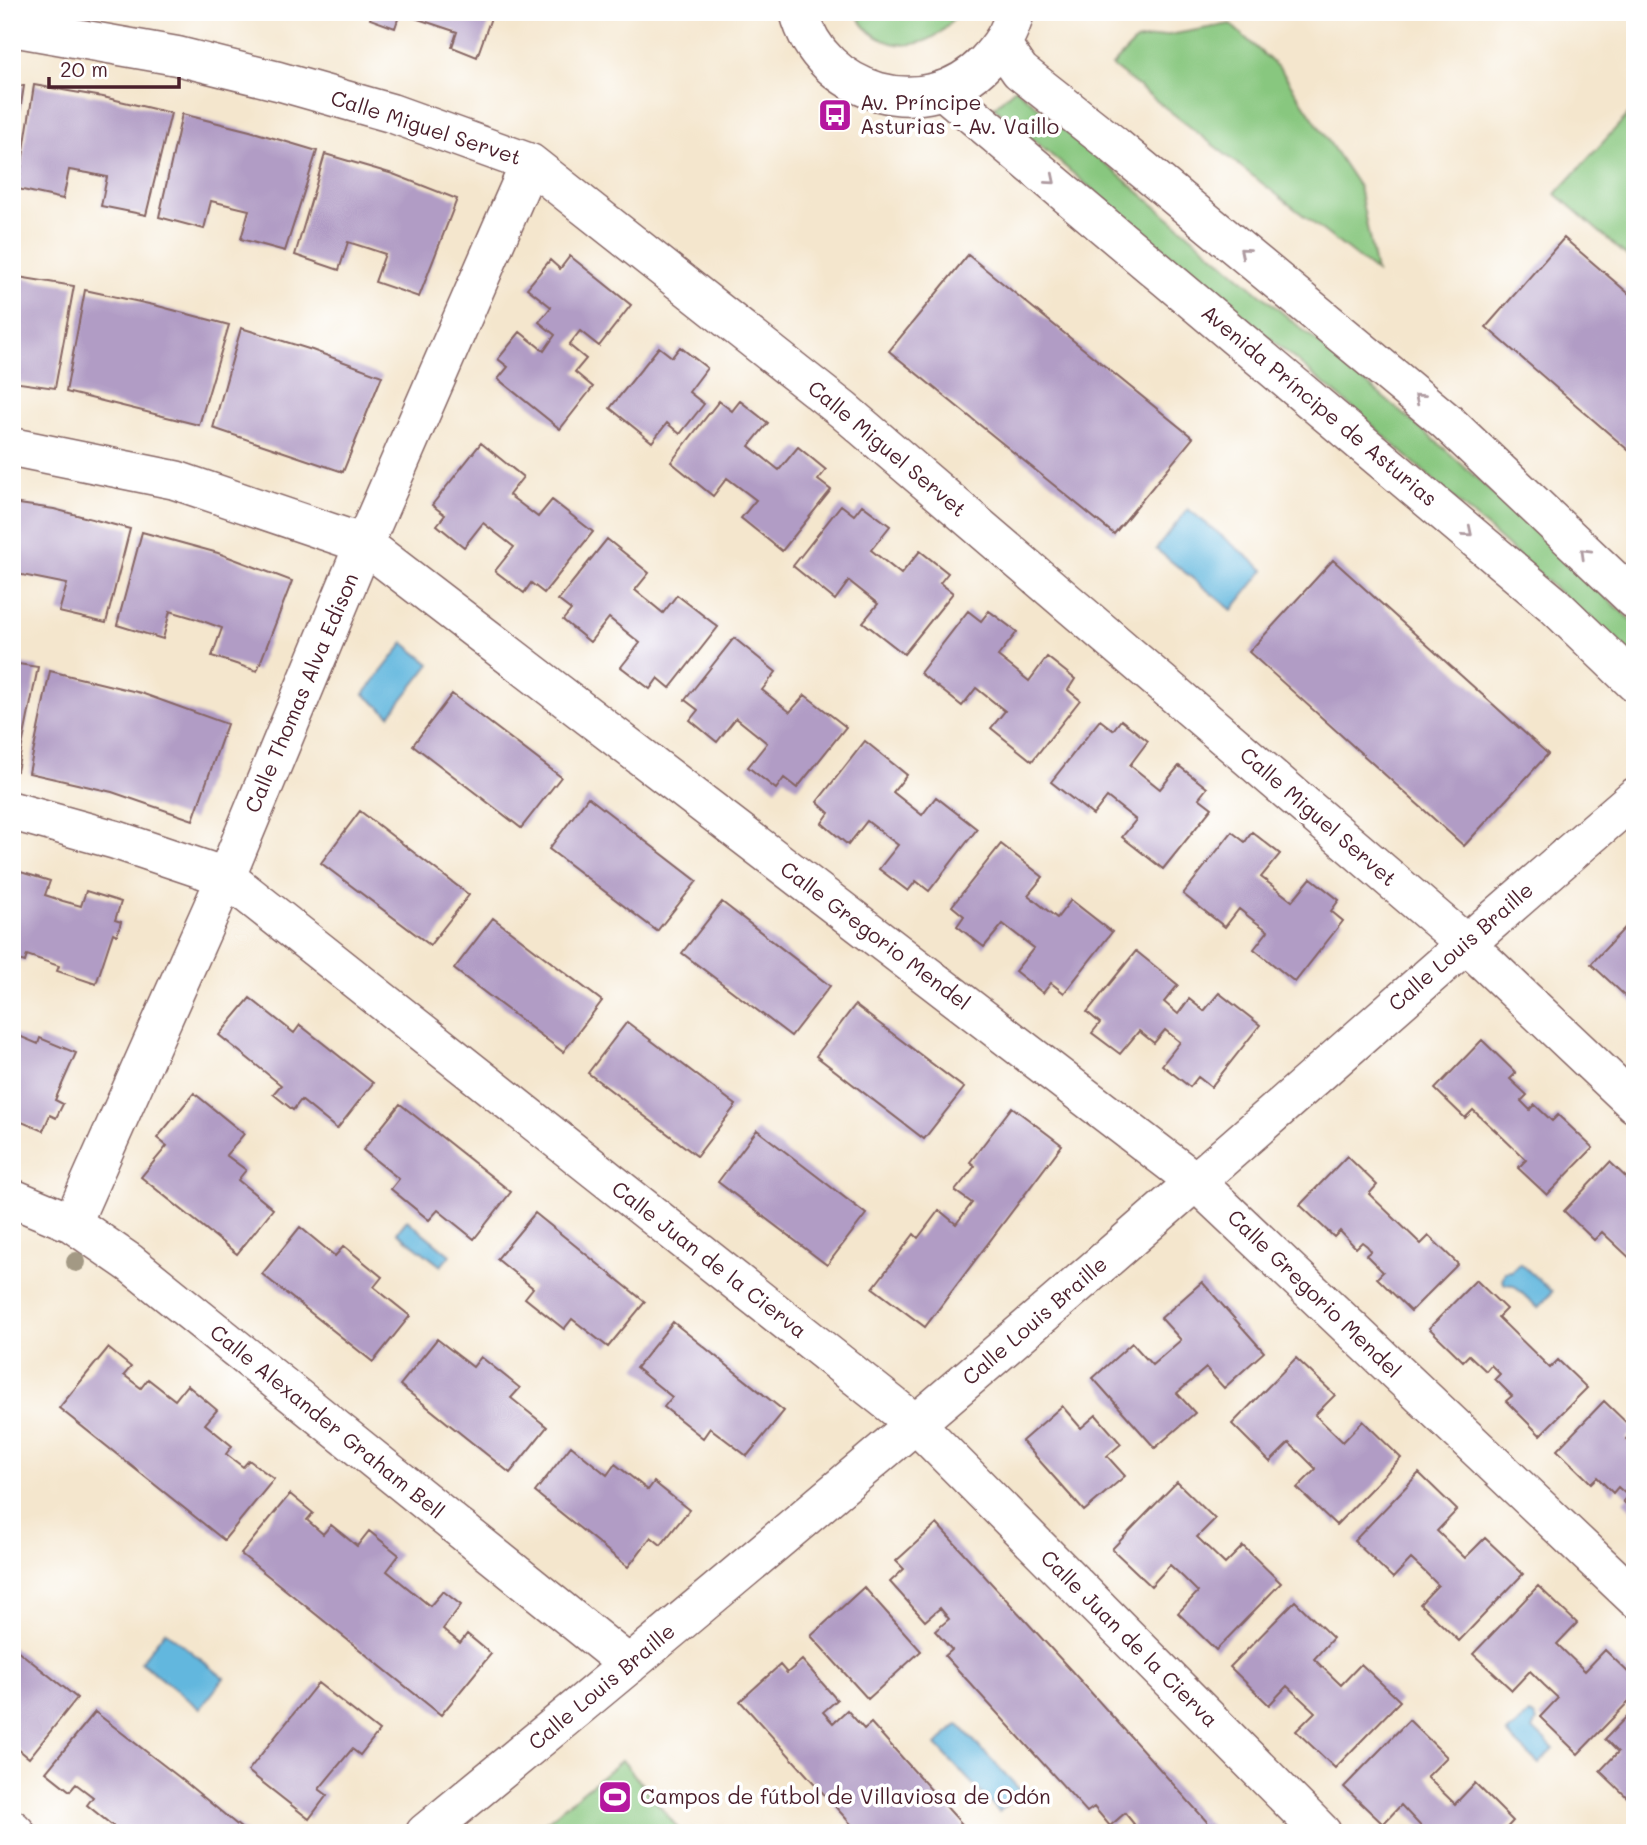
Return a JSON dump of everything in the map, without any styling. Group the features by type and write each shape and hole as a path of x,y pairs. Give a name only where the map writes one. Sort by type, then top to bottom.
{"street":[{"path":"799,12 814,49 840,75 872,92 908,97 944,91 974,75 1008,29"},
{"name":"Calle Miguel Servet","path":"12,27 177,56 278,81 391,113 530,163 843,410 1465,943 1635,1104"},
{"path":"1008,29 1020,71 1115,146 1446,421 1635,600"},
{"name":"Avenida Príncipe de Asturias","path":"944,91 1555,605 1635,683"},
{"name":"Calle Thomas Alva Edison","path":"72,1223 226,877 364,544 530,163"},
{"name":"Calle Gregorio Mendel","path":"12,447 175,480 364,544 1196,1182 1635,1598"},
{"name":"Calle Louis Braille","path":"425,1833 916,1424 1635,797"},
{"name":"Calle Juan de la Cierva","path":"12,811 116,840 226,877 916,1424 1321,1833"},
{"name":"Calle Alexander Graham Bell","path":"12,1198 72,1223 130,1263 629,1665"},
{"path":"12,1829 16,1833"}],"green space":[{"path":"855,12 958,12 948,26 935,36 906,45 877,37 865,27"},
{"path":"1230,24 1281,70 1359,187 1376,272 1112,66 1136,41"},
{"path":"1015,88 1446,450 1635,624 1635,660 1348,404 994,107"},
{"path":"1635,107 1635,263 1556,194"},
{"name":"Campos de fútbol de Villaviosa de Odón","path":"622,1760 682,1833 532,1833"}],"water":[{"path":"1188,509 1264,570 1232,610 1156,549"},
{"path":"404,643 430,664 390,715 364,694"},
{"path":"407,1220 450,1255 441,1266 397,1232"},
{"path":"1520,1263 1552,1292 1538,1308 1513,1285 1505,1284 1502,1280 1505,1272 1512,1271"},
{"path":"165,1631 224,1678 200,1709 141,1662"},
{"path":"1529,1714 1537,1721 1533,1729 1554,1749 1539,1764 1507,1734"},
{"path":"958,1724 1021,1791 999,1812 936,1745"}],"building":[{"path":"372,12 493,12 477,57 452,47 457,32 400,13 395,28 370,19"},
{"path":"12,85 24,86 14,148 12,148"},
{"path":"34,85 171,113 146,215 101,206 107,177 88,173 69,170 63,199 18,189"},
{"path":"182,114 317,151 285,251 241,239 249,210 211,201 204,229 159,217"},
{"path":"325,154 393,174 457,199 419,297 375,282 385,254 348,242 339,270 295,255"},
{"path":"1564,238 1635,299 1635,456 1486,327"},
{"path":"968,255 1193,438 1114,534 889,351"},
{"path":"570,256 631,305 599,346 580,331 569,345 586,359 575,372 593,387 560,429 498,379 508,367 498,359 520,332 544,351 555,335 539,322 551,307 527,288 550,260 560,269"},
{"path":"12,276 74,286 55,388 12,382"},
{"path":"85,290 229,325 199,425 66,392"},
{"path":"241,328 382,376 343,472 213,428"},
{"path":"659,347 672,357 680,347 707,368 689,392 704,404 680,434 667,423 652,442 610,408"},
{"path":"719,401 732,411 740,401 768,423 749,446 779,470 798,447 826,470 818,480 831,490 782,551 741,518 756,500 727,478 713,496 671,462"},
{"path":"481,443 523,477 509,495 538,517 552,500 593,532 544,593 531,583 524,593 495,571 514,547 483,523 464,547 437,525 445,515 432,505"},
{"path":"12,503 54,509 130,529 106,623 59,612 67,584 12,573"},
{"path":"841,505 854,515 862,505 890,526 871,550 901,574 920,551 948,573 940,583 953,593 904,654 863,622 878,604 849,581 835,600 793,566"},
{"path":"142,532 218,553 292,581 257,671 212,656 222,628 197,619 170,611 163,639 117,625"},
{"path":"607,539 649,573 635,590 663,613 677,595 718,627 670,688 658,678 650,689 621,667 640,643 609,618 590,642 563,620 571,610 558,600"},
{"path":"1333,560 1548,754 1464,846 1249,652"},
{"path":"968,611 981,621 989,611 1017,632 998,656 1029,681 1047,657 1075,679 1068,690 1080,700 1032,761 991,728 1005,711 976,688 962,706 920,673"},
{"path":"734,638 776,672 762,690 790,712 805,695 846,727 797,788 784,778 776,789 748,767 767,743 736,718 717,742 690,720 698,710 685,700"},
{"path":"12,663 38,667 17,771 12,770"},
{"path":"50,671 141,693 227,724 193,820 112,792 29,773"},
{"path":"452,694 561,777 521,828 413,745"},
{"path":"1100,720 1113,730 1121,720 1148,741 1130,765 1160,789 1179,766 1207,788 1199,798 1212,808 1163,869 1122,837 1136,820 1107,797 1093,815 1051,782"},
{"path":"865,741 907,775 893,792 922,815 936,797 977,829 929,891 916,881 908,891 879,869 898,845 867,821 848,845 822,823 829,813 817,802"},
{"path":"588,797 697,881 657,931 549,849"},
{"path":"360,811 469,895 430,945 321,863"},
{"path":"1232,832 1245,842 1252,832 1280,854 1261,877 1292,901 1311,878 1339,900 1331,911 1343,921 1295,982 1254,949 1268,931 1239,909 1225,927 1183,894"},
{"path":"1001,844 1043,877 1028,895 1057,918 1071,900 1112,932 1064,993 1051,983 1043,993 1015,971 1034,948 1003,924 984,947 957,926 964,916 952,906"},
{"path":"14,870 50,881 45,895 63,901 81,906 86,891 121,902 115,920 121,922 117,935 113,933 96,984 57,971 59,966 27,955 25,962 12,958"},
{"path":"722,902 830,986 791,1036 682,953"},
{"path":"1635,917 1635,1005 1591,964"},
{"path":"493,918 602,1001 563,1052 454,969"},
{"path":"1136,951 1178,985 1164,1002 1178,1014 1189,999 1204,1011 1219,993 1260,1025 1211,1087 1198,1077 1190,1087 1162,1065 1180,1042 1165,1030 1154,1043 1139,1031 1120,1054 1092,1033 1100,1023 1087,1012"},
{"path":"250,998 294,1033 300,1025 373,1083 337,1129 301,1100 293,1110 273,1094 281,1085 219,1035"},
{"path":"855,1005 964,1088 924,1139 816,1056"},
{"path":"627,1022 736,1105 697,1156 588,1073"},
{"path":"12,1033 38,1044 40,1038 76,1053 55,1100 63,1104 56,1118 50,1115 43,1131 12,1118 15,1103 12,1102"},
{"path":"1482,1040 1516,1073 1510,1079 1527,1095 1521,1101 1530,1110 1535,1105 1552,1121 1558,1115 1593,1148 1547,1195 1518,1168 1526,1160 1499,1134 1473,1110 1465,1118 1435,1089"},
{"path":"194,1093 244,1134 226,1155 246,1170 238,1180 273,1209 237,1254 141,1177 167,1146 157,1138"},
{"path":"400,1104 511,1192 474,1239 438,1210 429,1220 391,1189 399,1179 363,1150"},
{"path":"1012,1107 1062,1145 925,1327 873,1288 914,1234 918,1238 939,1210 956,1224 972,1203 955,1191 975,1166 970,1162"},
{"path":"757,1130 866,1214 827,1265 718,1182"},
{"path":"1347,1156 1377,1185 1369,1194 1421,1244 1429,1236 1458,1264 1411,1311 1377,1278 1383,1272 1366,1255 1371,1251 1367,1246 1362,1242 1356,1248 1340,1231 1334,1237 1300,1205"},
{"path":"1610,1162 1635,1186 1635,1263 1602,1232 1594,1240 1564,1211"},
{"path":"535,1213 645,1302 608,1347 572,1319 564,1329 525,1298 533,1288 497,1259"},
{"path":"300,1227 335,1256 344,1246 382,1277 374,1287 410,1316 373,1362 262,1274"},
{"path":"1476,1280 1506,1309 1498,1317 1550,1368 1558,1360 1587,1388 1540,1435 1506,1401 1512,1396 1495,1379 1500,1374 1491,1365 1486,1371 1469,1355 1463,1361 1429,1328"},
{"path":"1202,1282 1264,1352 1224,1388 1206,1368 1177,1393 1195,1413 1155,1448 1093,1378 1132,1343 1152,1365 1181,1340 1161,1318"},
{"path":"673,1322 784,1411 747,1456 710,1428 703,1438 664,1407 672,1397 636,1368"},
{"path":"437,1339 473,1367 481,1357 520,1388 511,1398 547,1427 510,1473 400,1385"},
{"path":"108,1348 131,1367 124,1375 141,1388 148,1379 175,1400 187,1385 217,1410 205,1424 232,1446 226,1454 243,1467 249,1460 274,1479 224,1540 59,1408"},
{"path":"1296,1358 1335,1395 1315,1415 1343,1442 1363,1421 1401,1458 1336,1525 1297,1488 1316,1469 1303,1456 1289,1443 1270,1462 1232,1424"},
{"path":"1604,1401 1634,1430 1626,1439 1635,1448 1635,1513 1623,1501 1628,1496 1618,1487 1613,1493 1597,1477 1591,1483 1557,1450"},
{"path":"1062,1406 1081,1428 1096,1415 1121,1444 1107,1456 1125,1476 1084,1511 1022,1441"},
{"path":"571,1446 607,1475 615,1464 648,1490 654,1482 689,1510 661,1545 651,1537 628,1567 535,1492"},
{"path":"1419,1473 1457,1510 1437,1531 1465,1558 1485,1538 1523,1574 1459,1641 1420,1604 1438,1585 1425,1572 1411,1559 1393,1578 1354,1541"},
{"path":"1177,1482 1215,1519 1197,1537 1225,1564 1243,1546 1281,1583 1216,1650 1178,1613 1198,1592 1184,1578 1170,1565 1151,1586 1112,1549"},
{"path":"290,1494 313,1513 307,1520 323,1534 331,1525 357,1546 369,1531 399,1555 387,1571 430,1606 443,1591 461,1605 443,1629 460,1643 467,1634 491,1654 441,1715 241,1554"},
{"path":"937,1524 1217,1833 1125,1833 1134,1824 1125,1813 1110,1826 1094,1807 1087,1812 945,1656 952,1650 935,1631 949,1619 940,1608 925,1621 890,1582 904,1569 896,1561"},
{"path":"1538,1586 1577,1623 1557,1644 1585,1671 1605,1650 1635,1679 1635,1695 1578,1754 1540,1717 1558,1698 1530,1671 1512,1690 1473,1654"},
{"path":"864,1587 921,1651 868,1699 811,1636"},
{"path":"1295,1601 1333,1638 1314,1659 1341,1685 1361,1664 1400,1701 1335,1768 1296,1731 1315,1712 1287,1686 1269,1705 1230,1667"},
{"path":"12,1646 77,1698 29,1758 12,1744"},
{"path":"802,1660 837,1700 823,1712 833,1723 847,1710 864,1729 871,1723 970,1833 859,1833 740,1701 780,1665 787,1673"},
{"path":"318,1683 379,1731 360,1755 352,1749 319,1789 327,1795 309,1819 248,1771"},
{"path":"95,1712 247,1833 109,1833 114,1827 87,1805 93,1797 76,1784 70,1791 46,1772"},
{"path":"1631,1712 1635,1715 1635,1805 1600,1771 1618,1752 1605,1739"},
{"path":"1409,1720 1447,1757 1427,1777 1455,1804 1475,1783 1513,1821 1502,1833 1427,1833 1401,1805 1383,1824 1344,1787"}],"place":[{"name":"Av. Príncipe Asturias - Av. Vaillo","path":"835,115"},
{"name":"Campos de fútbol de Villaviosa de Odón","path":"615,1797"}]}
